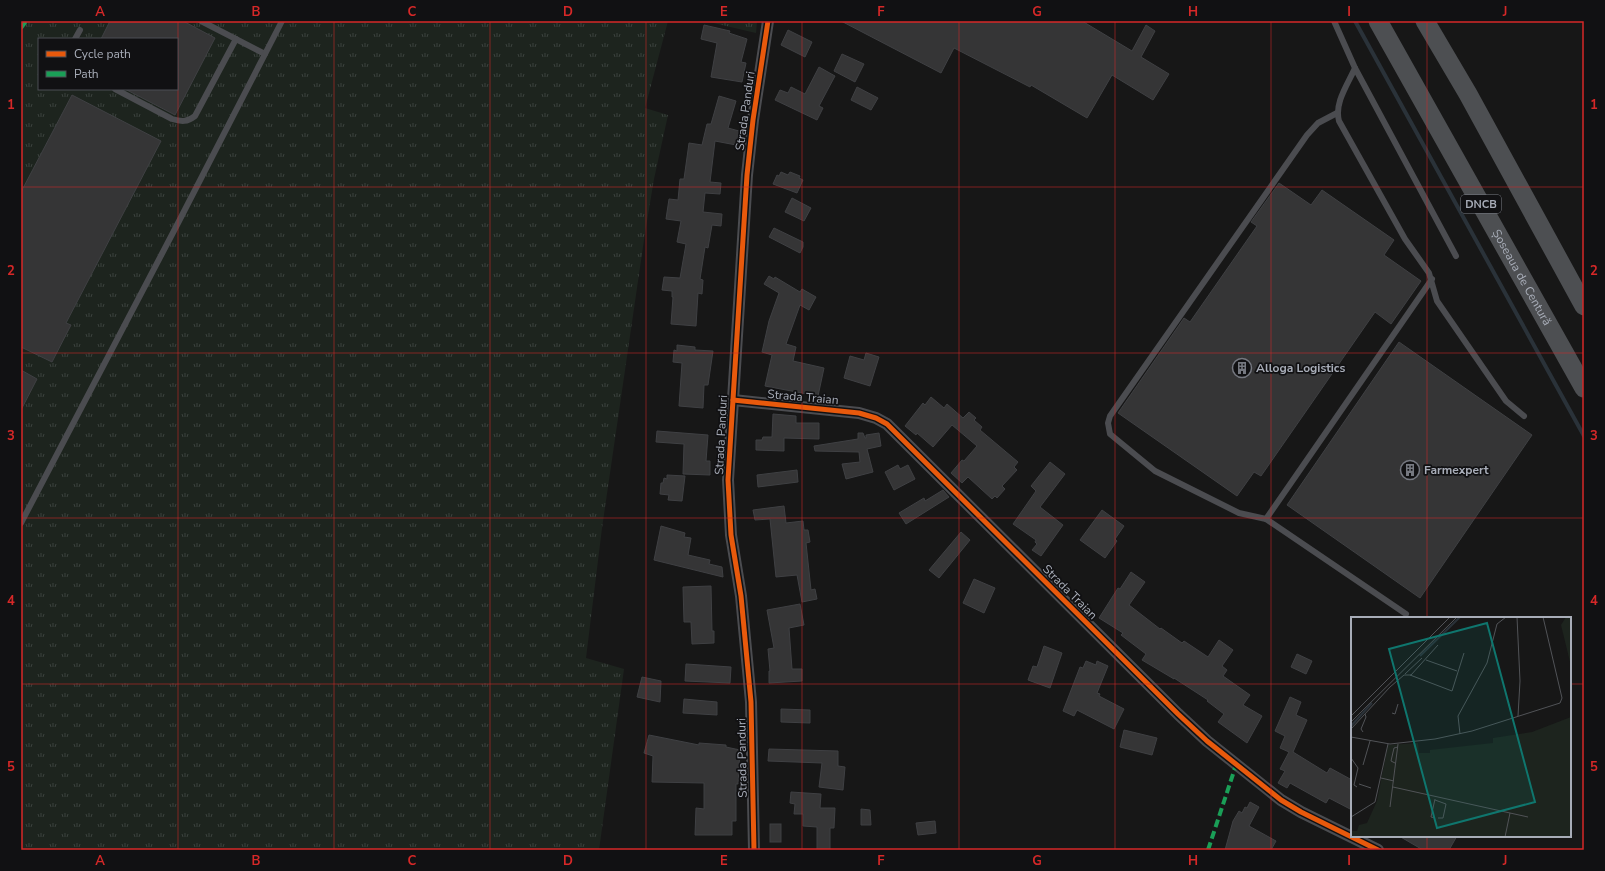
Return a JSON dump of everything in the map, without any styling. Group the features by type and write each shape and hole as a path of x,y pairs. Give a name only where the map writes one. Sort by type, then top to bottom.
{"main road":[{"name":"Șoseaua de Centură","path":"1378,21 1584,388"},
{"path":"1426,21 1468,94 1584,306"}],"street":[{"name":"Strada Panduri","path":"754,850 751,695 746,642 729,508 728,480 747,175 753,120 768,21"},
{"name":"Strada Traian","path":"733,400 859,413 876,418 886,424 905,440 1178,714 1207,741 1281,800 1301,812 1351,837"},
{"name":"Strada Traian","path":"1352,837 1378,850"}],"lane":[{"path":"201,21 265,54"},
{"path":"21,523 282,21"},
{"path":"1334,21 1355,68 1456,256"},
{"path":"76,38 80,30"},
{"path":"117,90 172,119 180,122 188,121 195,116 236,39"},
{"path":"1355,68 1338,104 1338,121 1400,231 1429,273 1432,279 1437,301 1506,401 1524,416"},
{"path":"1337,113 1318,123 1307,135 1110,416 1110,434 1154,471 1239,513 1266,519 1406,614"},
{"path":"1266,519 1432,279"}],"green space":[{"path":"21,21 668,21 645,108 668,115 654,179 645,233 602,528 586,658 624,669 599,850 21,850"},
{"path":"705,21 757,21 756,33"}],"building":[{"path":"110,21 183,21 215,38 175,115 127,90 178,90 178,38 102,38"},
{"path":"841,21 1082,21 1132,51 1146,25 1155,31 1141,57 1169,74 1153,100 1112,75 1087,118 1031,85 1030,87 954,48 941,73"},
{"path":"704,25 730,31 729,33 747,39 741,62 746,63 742,82 711,77 717,43 701,39"},
{"path":"788,30 812,42 805,57 781,45"},
{"path":"842,54 864,64 855,82 834,71"},
{"path":"819,67 835,76 819,106 823,108 817,120 775,100 780,90 788,93 791,87 805,94"},
{"path":"857,87 878,98 871,110 851,100"},
{"path":"72,95 161,141 66,323 71,325 52,362 21,347 21,192"},
{"path":"719,96 736,101 728,128 739,131 736,145 715,141 710,182 721,183 720,194 705,193 703,212 722,214 721,226 712,225 708,248 705,247 700,279 703,280 702,294 698,293 696,326 671,324 673,297 672,291 662,290 664,277 680,278 686,244 677,242 681,221 666,219 669,199 678,200 680,179 684,179 689,143 702,145 707,124 711,124"},
{"path":"781,172 788,175 790,172 800,176 799,178 803,180 797,193 773,184 777,175 779,176"},
{"name":"Alloga Logistics","path":"1279,183 1311,205 1322,190 1394,240 1384,255 1421,281 1391,324 1375,312 1261,476 1254,472 1237,496 1118,413 1184,318 1190,322 1257,226 1251,222"},
{"path":"792,198 811,208 804,221 785,212"},
{"path":"774,228 803,242 803,247 800,253 769,237"},
{"path":"769,276 774,279 775,277 800,292 802,289 816,297 809,310 800,305 786,344 796,347 793,361 824,368 818,396 765,386 772,355 762,352 769,321 779,293 764,284"},
{"name":"Farmexpert","path":"1399,342 1532,435 1420,598 1287,505"},
{"path":"677,345 695,347 695,350 713,351 708,385 704,385 703,408 679,406 682,363 673,362 674,350 677,351"},
{"path":"866,353 879,357 870,386 844,378 850,356 864,360"},
{"path":"21,370 37,379 21,410"},
{"path":"931,397 944,408 947,404 963,418 969,412 976,418 974,420 982,427 980,430 1018,462 1014,467 1017,470 1002,486 1005,489 997,498 995,496 992,499 968,477 962,483 951,473 977,446 952,425 933,447 917,433 916,435 905,426 923,403 925,405"},
{"path":"773,414 796,416 796,423 819,423 819,439 784,438 784,451 756,450 756,440 762,440 763,437 772,437"},
{"path":"657,431 708,435 706,461 710,461 710,475 683,474 684,444 656,442"},
{"path":"858,433 863,433 866,438 866,435 879,433 881,446 867,449 873,472 846,479 842,464 860,462 859,452 815,451 814,446 858,439"},
{"path":"1050,462 1065,474 1040,507 1063,525 1041,556 1032,550 1037,544 1035,542 1036,540 1013,524 1036,491 1031,486"},
{"path":"898,465 900,469 908,465 915,479 894,490 885,472"},
{"path":"797,470 798,482 758,487 757,475"},
{"path":"667,475 685,476 682,501 668,500 669,495 660,494 661,483 663,483 664,478 667,479"},
{"path":"943,490 949,497 906,524 899,513 924,498 925,501"},
{"path":"784,506 786,523 803,521 804,530 808,530 810,542 806,543 811,590 815,589 817,599 802,602 797,575 776,577 770,519 755,520 753,510"},
{"path":"1102,510 1124,526 1115,539 1117,541 1105,558 1080,540"},
{"path":"661,526 685,533 684,537 691,538 688,555 710,560 709,564 722,567 723,577 654,560"},
{"path":"961,532 970,540 939,578 929,570"},
{"path":"1131,572 1145,582 1129,605 1160,629 1161,628 1182,643 1184,641 1208,657 1219,640 1233,650 1222,666 1227,670 1223,676 1250,695 1243,705 1262,716 1247,743 1218,722 1224,714 1207,701 1208,700 1142,660 1146,654 1121,635 1123,633 1099,618 1118,588 1120,589"},
{"path":"974,579 995,588 984,613 963,603"},
{"path":"711,586 712,631 714,631 714,643 692,644 691,622 684,622 683,587"},
{"path":"800,604 804,625 789,628 792,669 802,669 802,681 769,683 770,671 768,649 774,648 767,610"},
{"path":"1044,646 1062,653 1050,688 1028,680 1033,666 1037,667"},
{"path":"1297,654 1312,661 1306,674 1291,667"},
{"path":"1086,661 1096,665 1097,661 1108,666 1097,693 1100,694 1099,696 1124,709 1114,729 1077,710 1074,716 1063,711 1080,667 1083,668"},
{"path":"686,664 731,667 730,683 685,681"},
{"path":"642,677 661,681 660,702 637,697"},
{"path":"1290,697 1301,702 1296,715 1307,720 1293,752 1327,773 1330,768 1351,779 1351,809 1329,798 1326,803 1290,783 1287,788 1278,783 1285,771 1280,769 1289,752 1280,748 1285,736 1275,731"},
{"path":"684,699 717,702 717,715 683,713"},
{"path":"781,709 810,710 810,723 781,722"},
{"path":"1124,730 1157,738 1152,755 1120,747"},
{"path":"649,735 699,745 699,743 726,745 726,747 740,750 738,784 736,784 736,821 732,821 732,835 695,835 696,808 704,809 704,783 652,782 653,756 644,753"},
{"path":"769,749 838,751 838,766 845,767 843,790 819,787 822,763 768,761"},
{"path":"791,792 821,794 820,808 835,808 834,828 830,828 830,850 817,850 817,827 803,826 803,814 794,814 795,804 790,803"},
{"path":"1250,802 1259,807 1249,826 1276,841 1271,850 1225,850 1233,821 1239,811 1242,813"},
{"path":"861,809 870,810 871,825 861,825"},
{"path":"935,821 936,833 918,835 916,823"},
{"path":"770,824 781,824 781,842 770,842"},
{"path":"1401,837 1456,837 1449,850 1423,850"}],"waterway":[{"path":"1355,21 1584,436"}],"marked path":[{"path":"21,28 26,21"},
{"path":"1208,850 1236,765"}],"cycle path":[{"path":"754,850 751,702 741,596 731,535 728,480 747,175 753,120 768,21"},
{"path":"733,400 859,413 876,418 887,424 1178,714 1207,741 1281,800 1301,812 1351,837"},
{"path":"1352,837 1378,850"}],"place":[{"name":"Alloga Logistics","path":"1242,368"},
{"name":"Farmexpert","path":"1410,470"}]}
